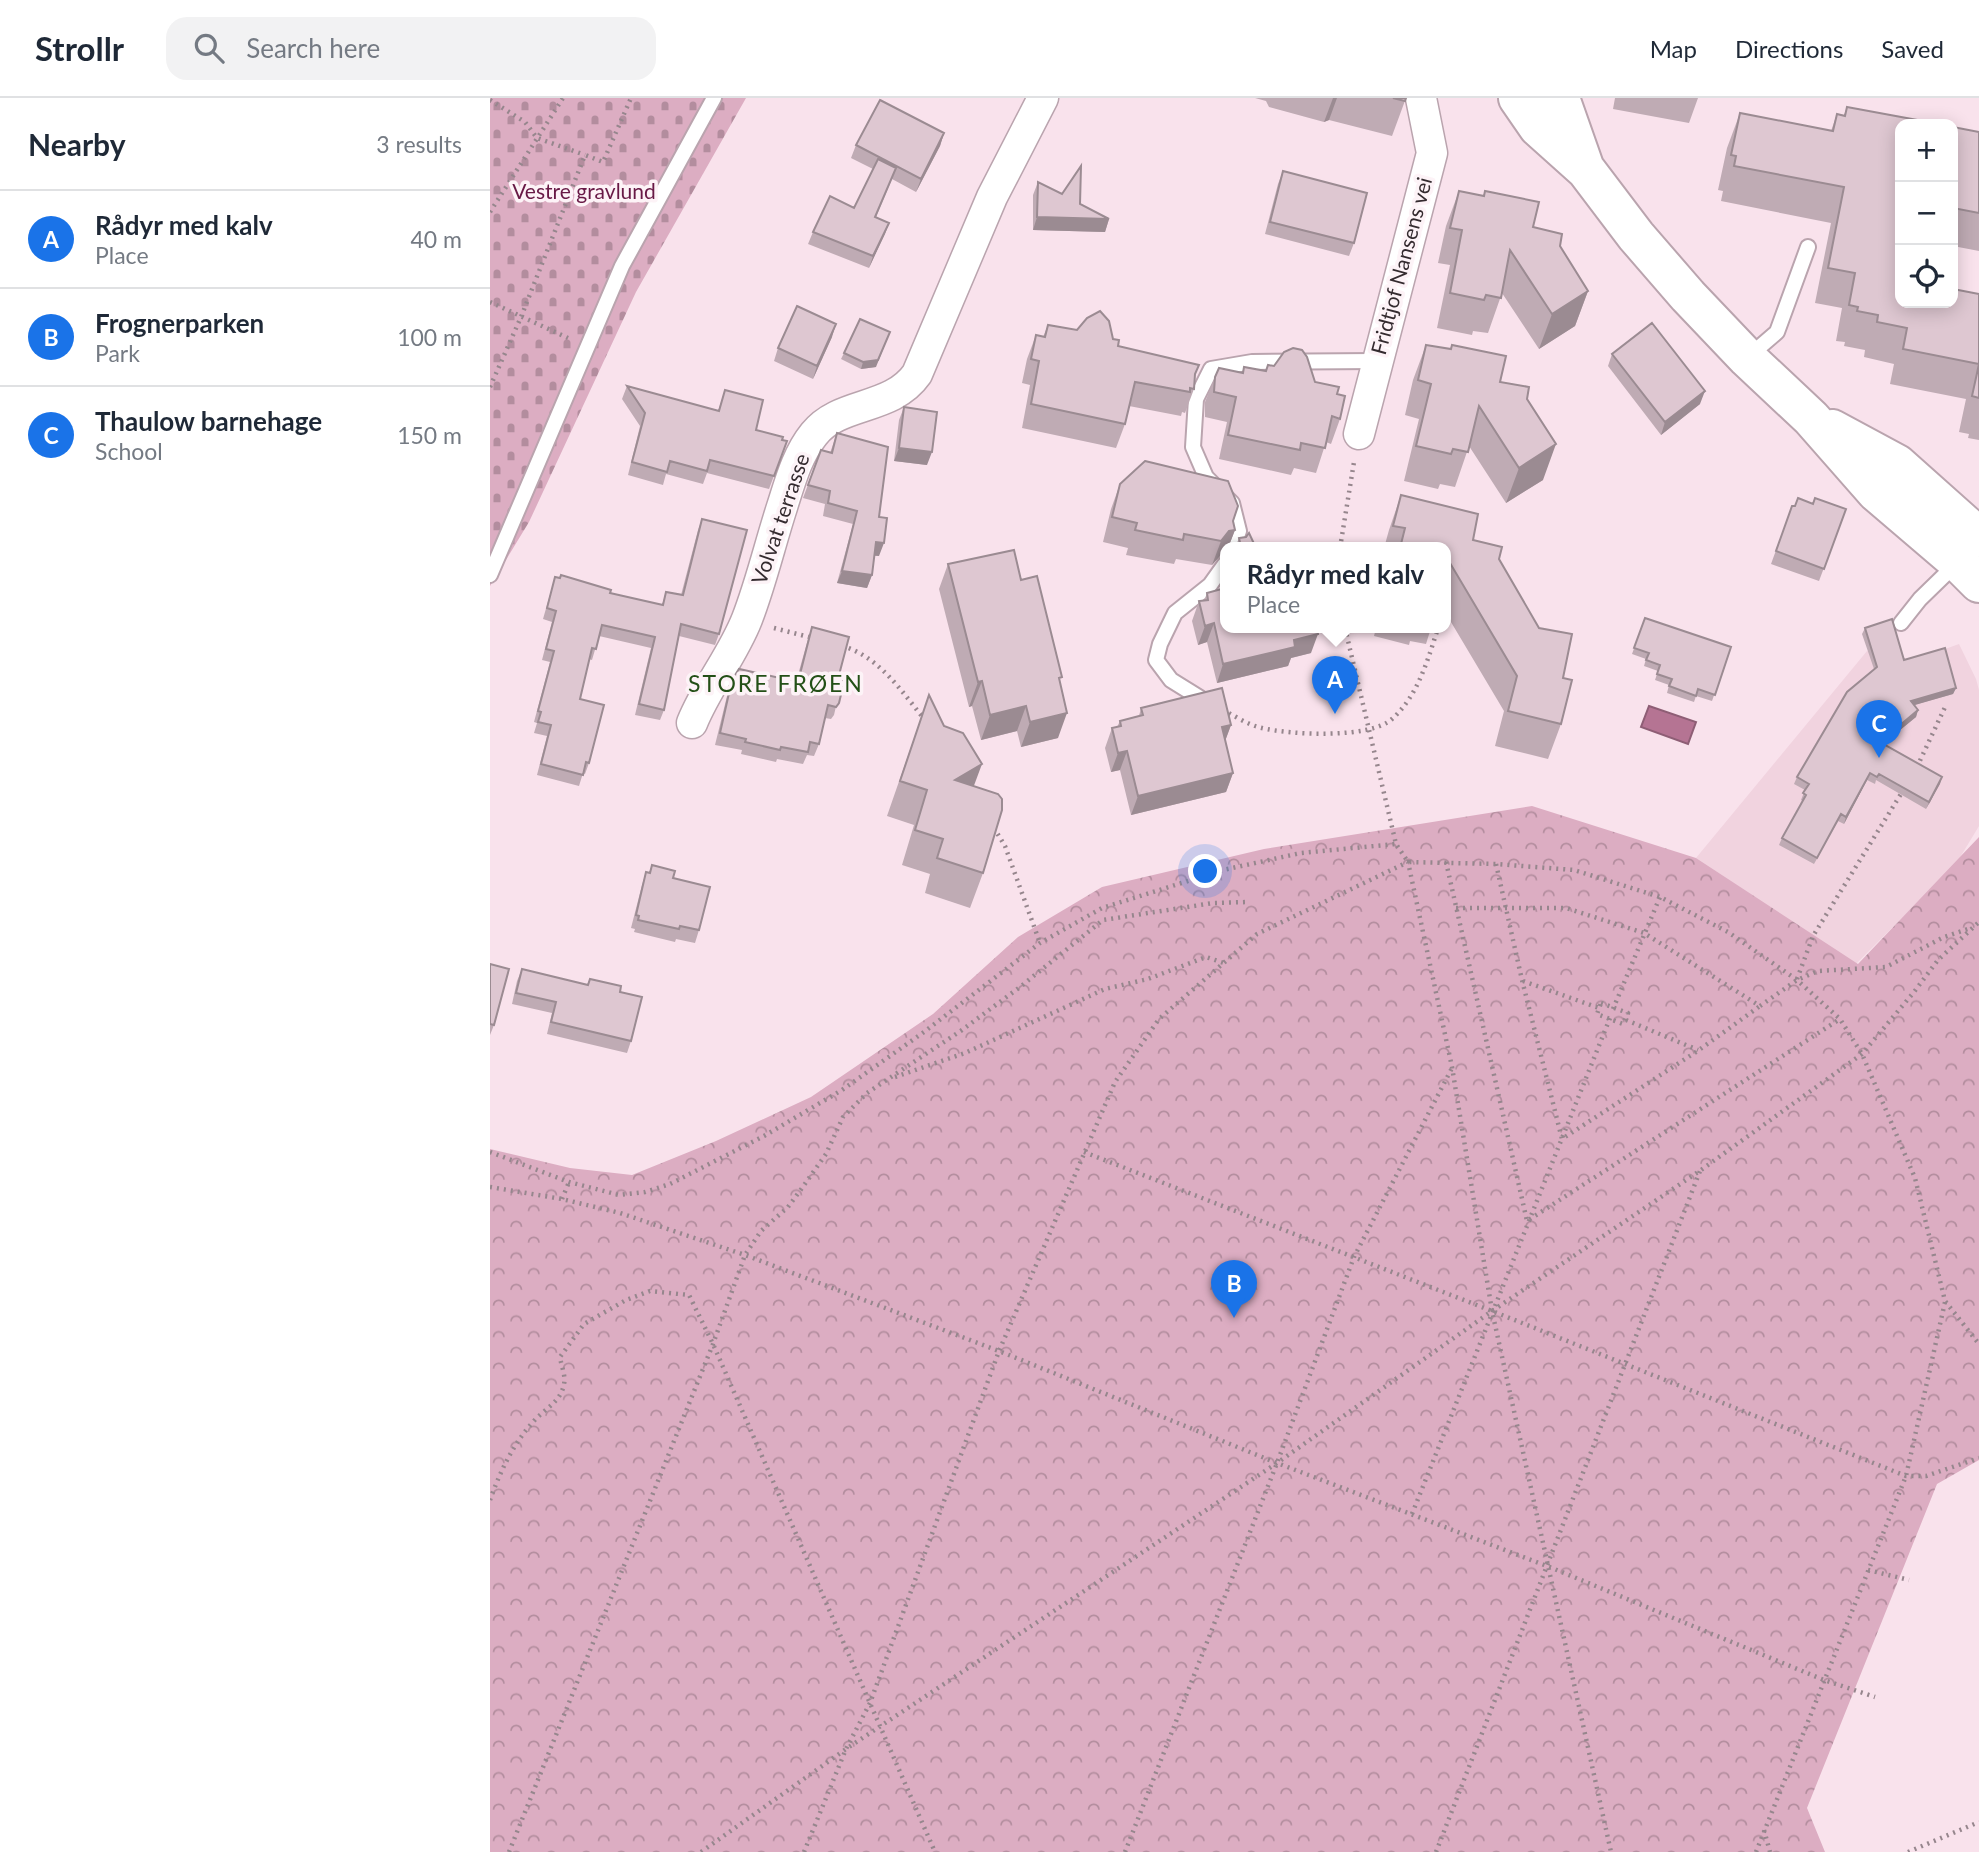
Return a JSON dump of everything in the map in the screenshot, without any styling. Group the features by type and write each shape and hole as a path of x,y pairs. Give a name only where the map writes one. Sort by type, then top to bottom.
{"street":[{"name":"Volvat terrasse","path":"692,723 700,703 747,621 794,470 806,445 816,431 834,418 896,395 908,387 918,374 992,197 1043,98"},
{"name":"Fridtjof Nansens vei","path":"1359,433 1432,153 1421,98"},
{"path":"1518,98 1538,127 1586,170 1636,236 1747,358 1811,418 1897,464 1974,549"},
{"path":"1560,98 1586,170"}],"lane":[{"path":"490,575 622,266 713,98"},
{"path":"1747,358 1777,331 1808,247"},
{"path":"1235,542 1240,531 1232,503 1206,477 1193,447 1196,399 1211,369 1252,362 1376,361"},
{"path":"1901,623 1920,599 1974,549"},
{"path":"1200,698 1171,680 1156,660 1160,644 1175,613 1210,585 1220,571"}],"path":[{"path":"490,212 563,98"},
{"path":"490,100 525,122 537,138 603,162 631,98"},
{"path":"490,387 521,317 585,155"},
{"path":"490,302 588,347"},
{"path":"1341,542 1359,433"},
{"path":"747,621 820,640"},
{"path":"1346,633 1396,844 1408,862 1452,1067 1492,1311 1611,1852"},
{"path":"1200,698 1259,727 1286,732 1326,734 1380,727 1394,717 1419,681 1435,633"},
{"path":"832,643 857,650 889,676 925,721"},
{"path":"1912,775 1946,705"},
{"path":"1797,980 1813,936 1905,786"},
{"path":"990,823 1005,846 1040,943"},
{"path":"490,1152 569,1182 619,1195 645,1192 670,1184 764,1136 842,1090 924,1032 1040,943 1102,908 1223,870 1301,853 1396,844"},
{"path":"804,1852 846,1749 870,1703 999,1351 1115,1082 1159,1019 1257,934 1408,862 1496,864 1574,870 1660,897 1728,932 1797,980 1840,1019 1861,1054 1915,1178 1945,1301 1979,1344"},
{"path":"1446,862 1527,1221"},
{"path":"1496,864 1562,1139"},
{"path":"1614,1008 1660,897"},
{"path":"509,1852 713,1344 746,1255 761,1231 788,1207 826,1154 843,1117 867,1093 913,1065 1011,994 1104,920 1213,903 1249,902"},
{"path":"1102,908 1104,920"},
{"path":"1456,908 1566,908 1644,933 1760,1006"},
{"path":"701,1852 846,1749 1277,1463 1492,1311 1701,1170 1861,1054 1938,960 1979,922"},
{"path":"1562,1139 1699,1050 1797,980 1818,971 1886,967 1944,937 1970,928"},
{"path":"888,1080 965,1053 1105,989 1148,979 1206,957 1224,963"},
{"path":"1522,981 1599,1009"},
{"path":"1601,1003 1614,1008 1628,1013 1623,1024 1597,1014 1601,1003"},
{"path":"1412,1514 1610,1018"},
{"path":"1527,1221 1840,1019"},
{"path":"1625,1020 1699,1050"},
{"path":"1125,1852 1277,1463 1354,1257 1452,1067"},
{"path":"1084,1152 1906,1476 1926,1476 1979,1458"},
{"path":"1436,1852 1701,1170"},
{"path":"562,1199 569,1182"},
{"path":"490,1188 562,1199 620,1213 746,1255 999,1351 1277,1463 1547,1566 1824,1680 1875,1697"},
{"path":"490,1500 499,1475 516,1445 533,1422 559,1398 565,1382 560,1357 584,1324 626,1300 650,1290 689,1295 713,1344 935,1852"},
{"path":"1756,1852 1906,1476 1945,1301"},
{"path":"1868,1570 1909,1580"},
{"path":"1908,1852 1979,1822"},
{"path":"1764,1830 1770,1852"}],"shaded area":[{"path":"1959,644 1979,690 1979,826 1956,864 1856,964 1696,858 1867,651 1893,645 1901,665"},
{"path":"1649,706 1696,722 1688,744 1641,727"}],"green space":[{"name":"Vestre gravlund","path":"490,98 746,98 636,292 529,522 490,586"},
{"path":"1532,806 1696,858 1858,964 1979,837 1979,1460 1937,1484 1807,1808 1825,1852 490,1852 490,1149 570,1168 632,1175 716,1141 811,1097 933,1014 1018,937 1102,887 1264,849"}],"building":[{"path":"880,100 944,133 921,179 856,145"},
{"path":"1847,107 1912,119 1895,119 1895,308 1958,308 1958,290 1979,294 1979,364 1903,349 1907,328 1877,322 1878,315 1857,311 1858,307 1849,305 1855,273 1828,268 1844,187 1734,166 1736,156 1731,155 1740,113 1833,131 1837,114 1845,116"},
{"path":"1958,128 1979,132 1979,213 1958,209"},
{"path":"878,159 896,168 875,217 889,223 873,256 813,232 830,196 854,208"},
{"path":"1081,166 1080,204 1109,219 1037,217 1038,182 1062,194"},
{"path":"1283,171 1367,193 1354,243 1270,222"},
{"path":"1459,191 1484,196 1485,191 1539,202 1533,227 1562,234 1560,246 1588,291 1552,314 1510,250 1501,298 1486,295 1484,300 1450,293 1462,230 1450,228"},
{"path":"797,306 836,324 817,366 778,348"},
{"path":"1100,311 1109,321 1113,339 1119,340 1118,346 1199,365 1194,389 1190,388 1190,392 1135,382 1125,424 1031,404 1039,361 1031,359 1036,335 1045,337 1048,325 1077,330 1087,318"},
{"path":"860,319 890,332 878,360 863,362 844,353"},
{"path":"1652,323 1705,391 1665,422 1612,354"},
{"path":"1426,345 1451,349 1452,345 1506,356 1500,382 1529,387 1527,399 1556,444 1519,468 1479,406 1468,452 1453,449 1451,454 1416,446 1431,384 1418,380"},
{"path":"1293,348 1302,350 1307,357 1315,382 1339,387 1337,394 1345,396 1340,419 1332,416 1325,448 1301,443 1300,450 1228,435 1236,397 1214,392 1219,368 1243,373 1244,367 1266,371 1268,365 1274,366 1284,352"},
{"path":"1979,364 1979,398 1972,396"},
{"path":"627,386 719,411 725,390 763,400 756,430 783,437 782,440 787,441 774,476 710,460 707,471 670,461 667,472 632,462 645,413"},
{"path":"904,407 937,412 932,452 899,448"},
{"path":"837,433 888,447 879,517 887,518 884,543 876,542 872,575 842,571 857,511 828,503 830,491 808,485 821,450 832,453"},
{"path":"1145,461 1228,481 1238,506 1233,521 1235,530 1229,531 1221,541 1184,534 1183,540 1135,530 1137,523 1112,517 1120,484"},
{"path":"1401,495 1478,514 1473,540 1502,547 1499,559 1539,628 1572,634 1563,678 1572,680 1561,724 1508,711 1517,676 1451,565 1451,542 1402,542 1405,528 1393,526"},
{"path":"1798,498 1813,504 1815,498 1846,509 1824,569 1776,551 1792,506 1795,506"},
{"path":"702,519 747,530 719,634 681,624 664,710 639,704 655,637 602,625 596,649 592,648 580,699 604,705 589,763 586,762 583,775 541,764 551,725 538,722 541,712 538,711 554,651 546,649 556,611 547,608 555,577 560,578 561,575 611,590 610,593 663,605 666,592 683,595"},
{"path":"1249,533 1253,542 1240,542 1239,538 1246,537"},
{"path":"1014,550 1021,580 1037,576 1062,677 1059,678 1067,713 1030,722 1026,706 990,715 982,681 978,682 948,564"},
{"path":"1220,589 1220,633 1318,634 1294,640 1295,647 1223,664 1214,623 1205,626 1199,601 1208,600 1207,593"},
{"path":"1645,618 1731,647 1715,695 1698,689 1696,696 1669,686 1672,679 1657,674 1660,665 1646,660 1649,653 1634,648"},
{"path":"1892,619 1904,660 1945,648 1956,688 1911,701 1918,710 1880,742 1942,777 1929,802 1879,774 1877,777 1870,773 1846,817 1841,814 1817,858 1782,838 1806,795 1803,793 1809,784 1797,777 1847,692 1877,667 1865,628"},
{"path":"812,627 849,637 839,675 843,676 844,682 839,703 836,707 828,705 819,744 810,742 808,752 781,747 780,750 720,733 732,680 739,669 798,682"},
{"path":"1222,688 1231,725 1222,727 1233,773 1138,796 1127,751 1118,753 1112,728 1121,726 1120,721 1143,715 1141,708"},
{"path":"929,695 944,726 963,733 982,764 955,780 998,794 1002,799 1002,810 983,873 937,858 943,839 915,830 927,790 900,781"},
{"path":"652,865 675,871 673,878 710,887 699,930 680,926 679,929 638,920 639,916 636,915 646,872 650,873"},
{"path":"490,964 509,969 494,1025 490,1024"},
{"path":"522,969 588,985 590,979 621,986 620,992 642,997 631,1041 551,1022 556,1002 516,993"}],"place":[{"name":"Rådyr med kalv","path":"1335,714"},
{"name":"Thaulow barnehage","path":"1879,758"},
{"name":"Frognerparken","path":"1234,1318"}],"district":[{"name":"STORE FRØEN","path":"776,684"}]}
